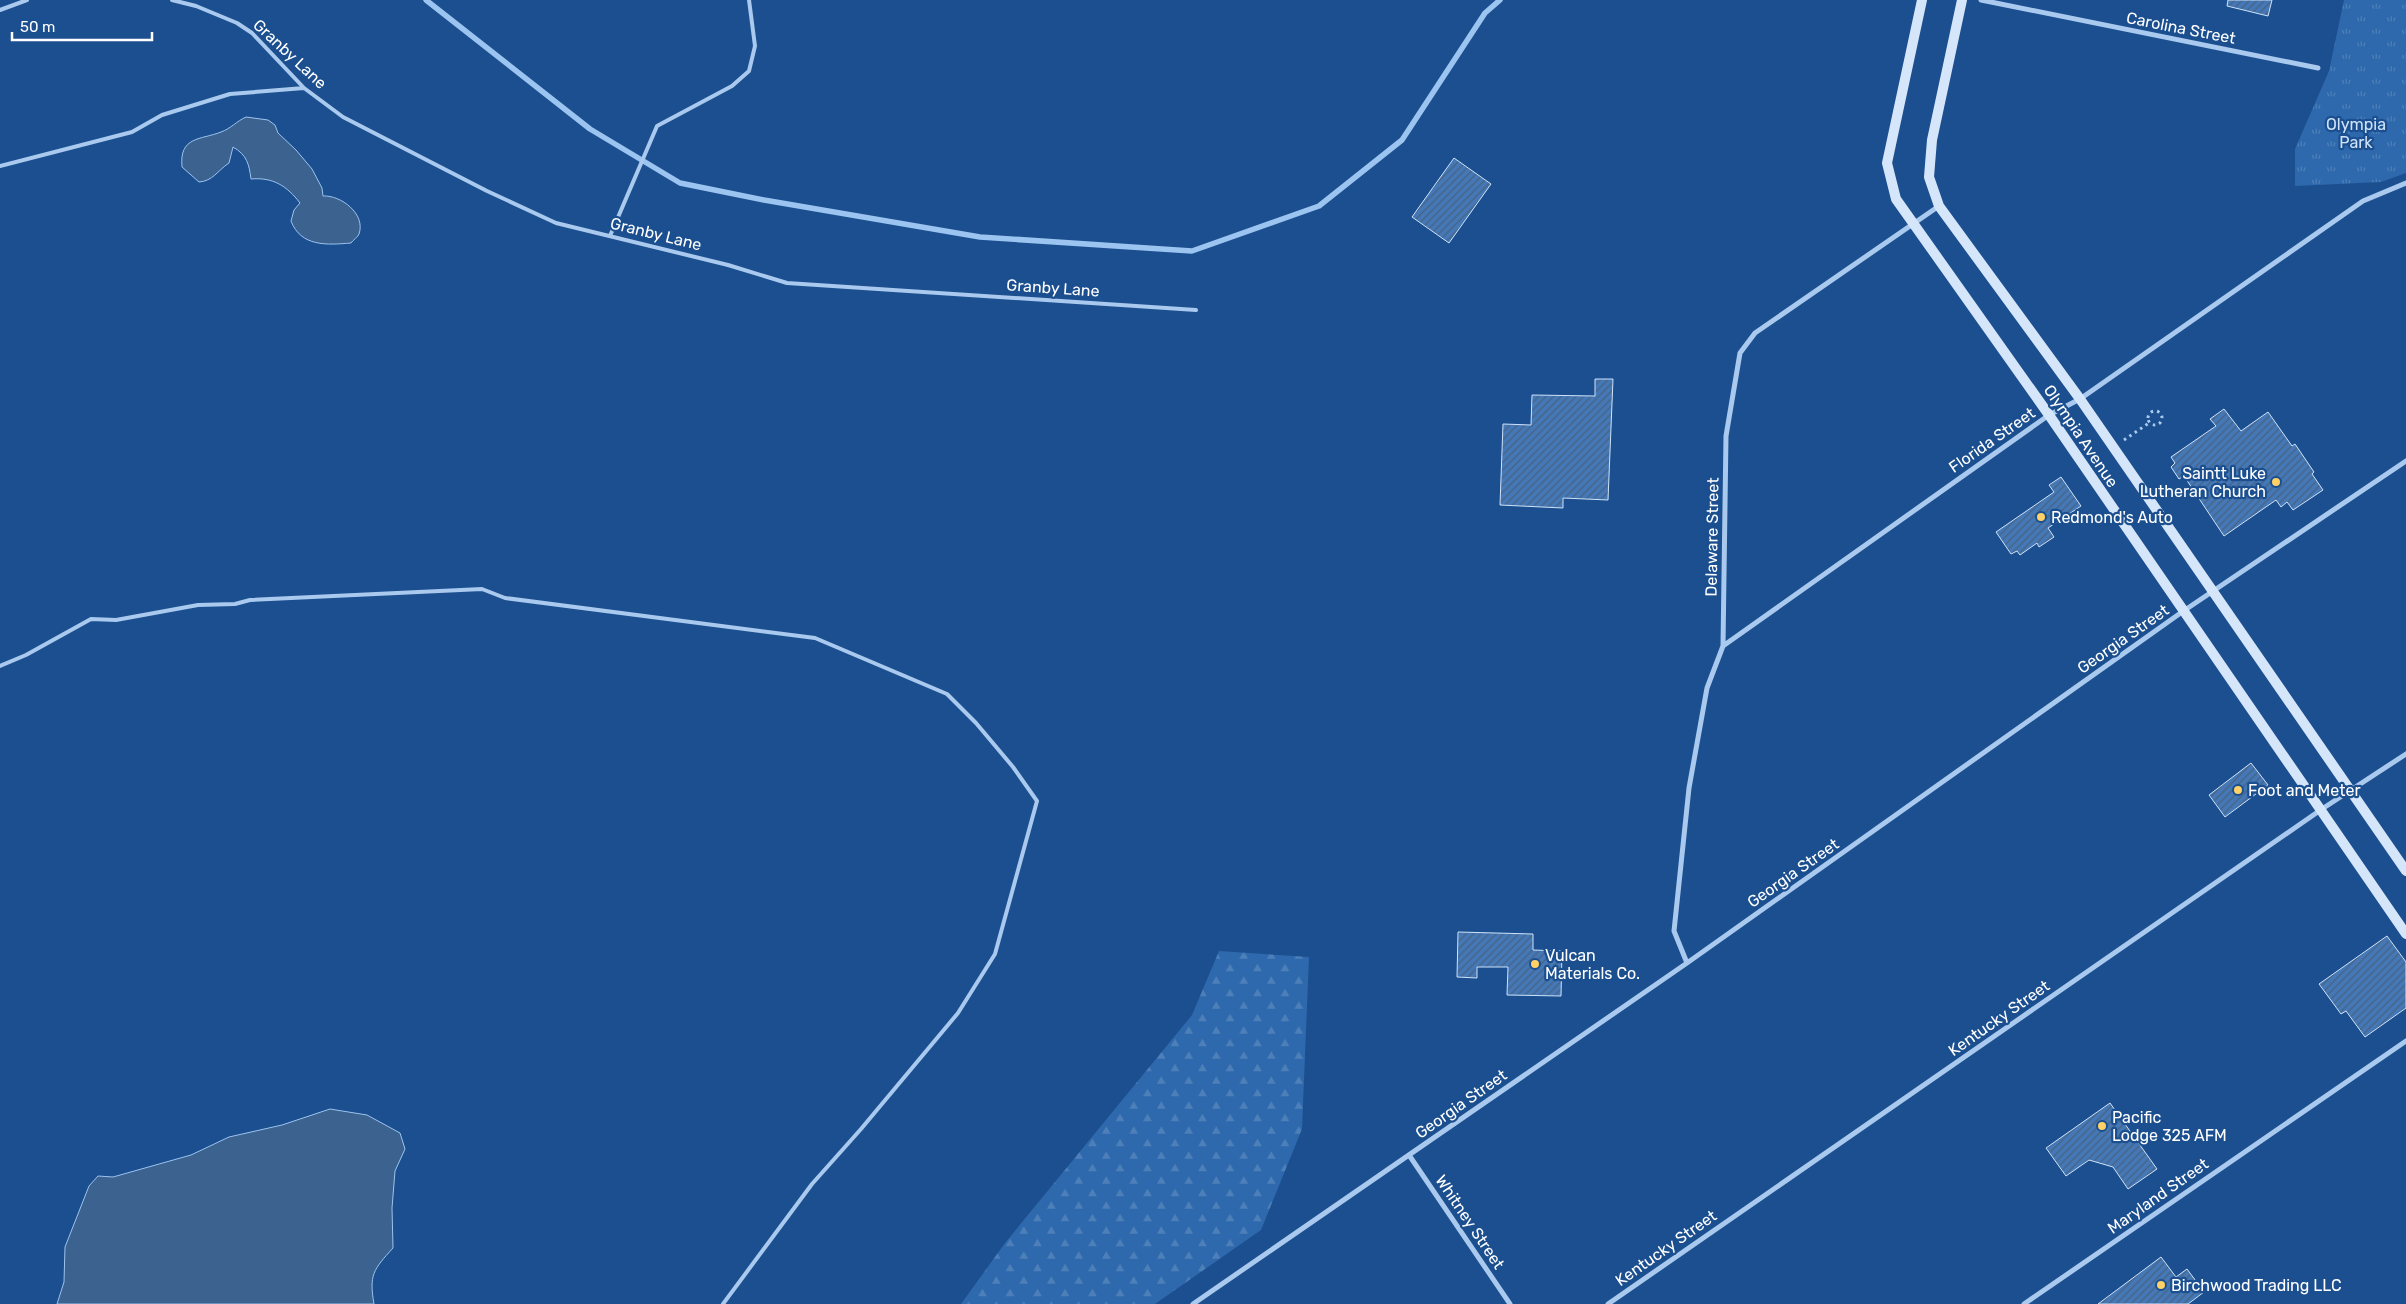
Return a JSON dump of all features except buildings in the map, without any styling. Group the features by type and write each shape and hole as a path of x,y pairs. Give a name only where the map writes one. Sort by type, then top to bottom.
{"main road":[{"name":"Olympia Avenue","path":"1922,0 1887,163 1896,199 2049,415 2182,612 2322,809 2406,934"},
{"name":"Olympia Avenue","path":"1962,0 1932,140 1929,177 1939,206 2080,399 2406,871"}],"street":[{"name":"Carolina Street","path":"1981,0 2318,68"},
{"name":"Florida Street","path":"1723,646 2049,415 2080,399 2363,201 2406,183"},
{"name":"Delaware Street","path":"1687,963 1674,931 1689,788 1707,688 1723,646 1726,436 1740,353 1755,333 1939,206"},
{"name":"Georgia Street","path":"1193,1304 1687,963 2182,612 2213,593 2406,461"},
{"name":"Kentucky Street","path":"1608,1304 2322,809 2406,754"},
{"name":"Maryland Street","path":"2024,1304 2406,1041"},
{"name":"Whitney Street","path":"1409,1155 1510,1304"}],"lane":[{"path":"0,10 27,0"},
{"name":"Granby Lane","path":"172,0 196,6 237,23 252,33 304,88 343,117 487,191 556,222 787,283 1196,310"},
{"path":"610,236 658,126 732,86 749,71 755,46 749,0"},
{"path":"0,166 132,132 162,115 230,94 304,88"},
{"path":"0,666 26,655 92,619 116,620 198,606 235,604 250,600 482,589 505,598 815,638 947,694 976,723 1013,767 1037,801 995,954 958,1013 861,1129 812,1184 723,1304"}],"path":[{"path":"2152,412 2160,414 2162,418 2160,424 2153,425 2149,423 2148,418 2152,412"},
{"path":"2113,447 2149,423"}],"green space":[{"name":"Olympia Park","path":"2344,0 2406,0 2406,173 2381,182 2295,186 2295,149 2329,71"},
{"path":"1219,951 1309,957 1302,1129 1261,1230 1155,1304 961,1304 1005,1243 1192,1015"}],"shaded area":[{"path":"246,117 268,120 275,125 278,133 312,169 322,188 323,196 344,202 355,213 359,219 360,227 358,235 351,243 324,244 301,236 291,221 294,210 300,203 285,187 273,181 251,179 246,160 233,147 229,163 208,180 199,182 182,167 182,157 188,144 199,138 224,131"},
{"path":"330,1109 367,1115 400,1133 405,1149 395,1171 392,1208 393,1248 374,1273 372,1286 374,1304 57,1304 64,1282 65,1247 89,1186 98,1176 113,1177 191,1155 229,1137 282,1125"}],"waterway":[{"path":"426,0 590,129 680,183 764,200 980,237 1192,251 1319,206 1402,140 1485,13 1500,0"}],"place":[{"name":"Saintt Luke Lutheran Church","path":"2276,482"},
{"name":"Redmond's Auto","path":"2041,517"},
{"name":"Foot and Meter","path":"2238,790"},
{"name":"Vulcan Materials Co.","path":"1535,964"},
{"name":"Pacific Lodge 325 AFM","path":"2102,1126"},
{"name":"Birchwood Trading LLC","path":"2161,1285"}]}
